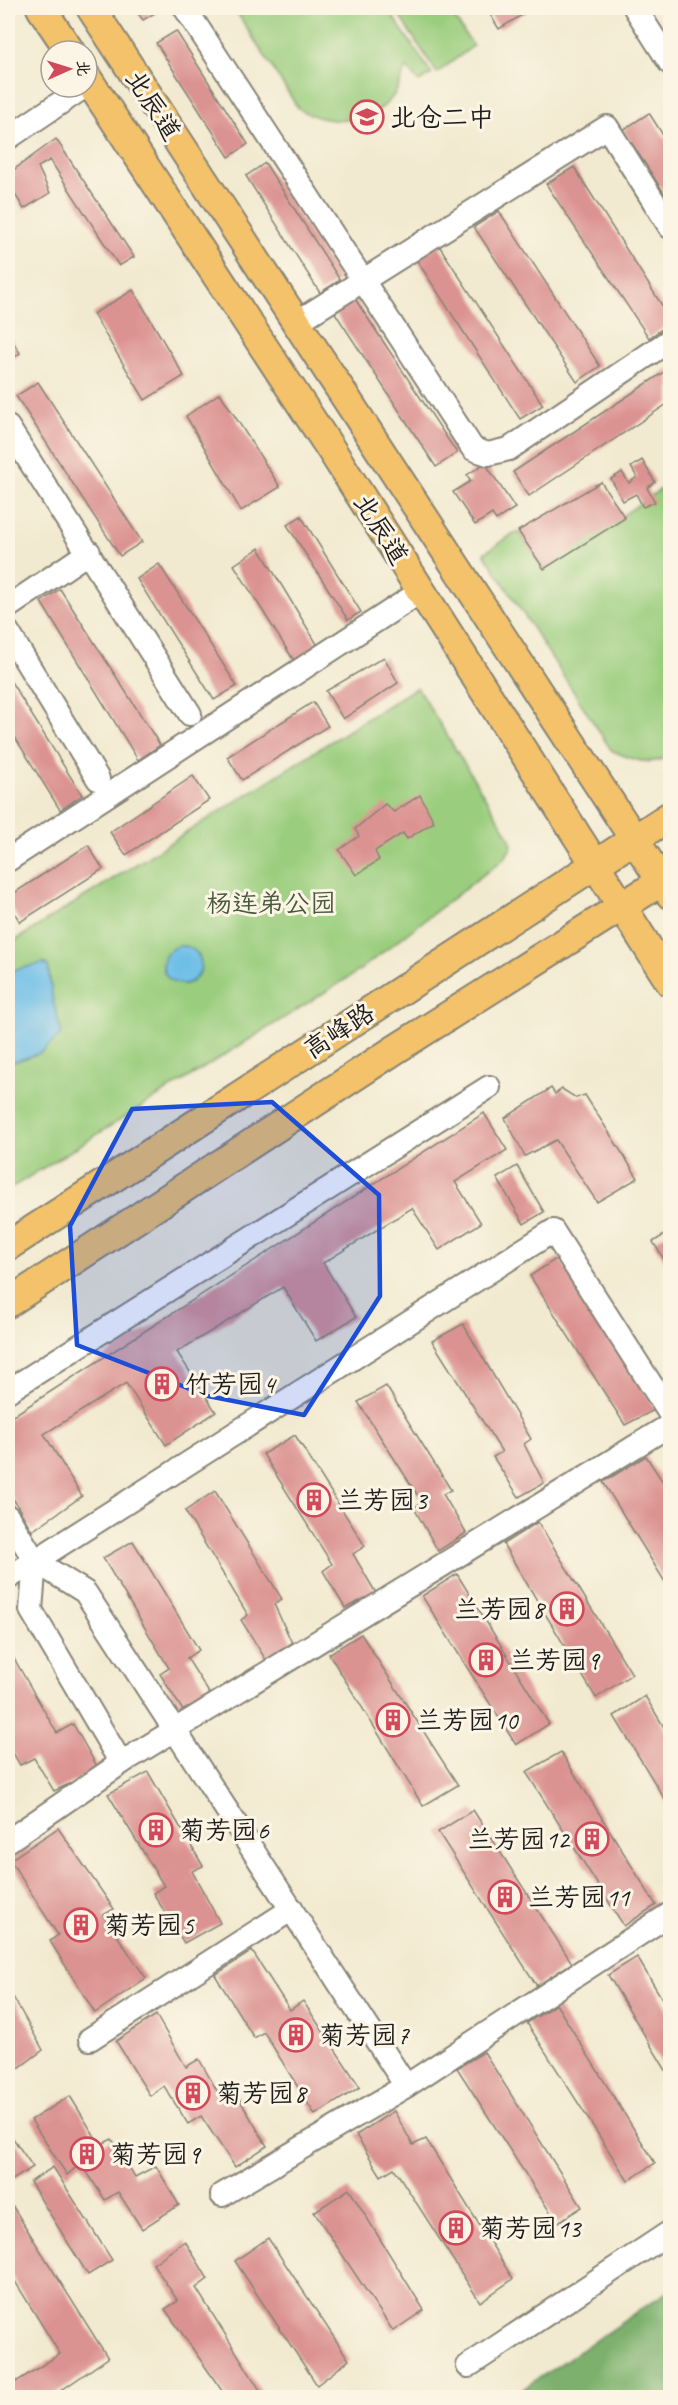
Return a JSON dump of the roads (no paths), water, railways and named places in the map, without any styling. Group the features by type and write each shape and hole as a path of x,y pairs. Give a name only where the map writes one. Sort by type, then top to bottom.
{"main road":[{"path":"41,8 62,39"},
{"name":"北辰道","path":"91,8 635,838 668,884"},
{"name":"北辰道","path":"98,99 332,451 670,982"},
{"name":"高峰路","path":"8,1246 670,816"},
{"name":"高峰路","path":"8,1304 396,1049 623,907 668,884"}],"street":[{"path":"184,8 473,449 488,454 509,449 670,340"},
{"path":"635,8 670,63"},
{"path":"8,138 64,99"},
{"path":"297,322 607,128 670,227"},
{"path":"8,430 89,552 190,714"},
{"path":"8,607 89,552"},
{"path":"8,860 420,592"},
{"path":"8,632 98,779"},
{"path":"8,1391 489,1087"},
{"path":"8,1578 553,1231 670,1414"},
{"path":"8,1841 121,1763 670,1425"},
{"path":"8,1516 35,1561 85,1592 406,2086"},
{"path":"35,1561 31,1610 121,1763"},
{"path":"90,2038 292,1909"},
{"path":"222,2195 406,2086 670,1914"},
{"path":"468,2366 670,2232"}],"water":[{"path":"182,946 196,951 201,965 196,979 182,984 168,979 163,965 168,951"},
{"path":"43,963 48,966 53,1001 62,1034 40,1053 8,1064 8,975 14,970"}],"place":[{"name":"北仓二中","path":"367,117"},
{"name":"竹芳园4","path":"162,1384"},
{"name":"兰芳园3","path":"314,1500"},
{"name":"兰芳园8","path":"567,1609"},
{"name":"兰芳园9","path":"486,1660"},
{"name":"兰芳园10","path":"393,1720"},
{"name":"菊芳园6","path":"156,1830"},
{"name":"兰芳园12","path":"592,1839"},
{"name":"兰芳园11","path":"505,1897"},
{"name":"菊芳园5","path":"81,1925"},
{"name":"菊芳园7","path":"296,2035"},
{"name":"菊芳园8","path":"193,2093"},
{"name":"菊芳园9","path":"87,2154"},
{"name":"菊芳园13","path":"456,2228"}],"park label":[{"name":"杨连弟公园","path":"271,903"}]}
